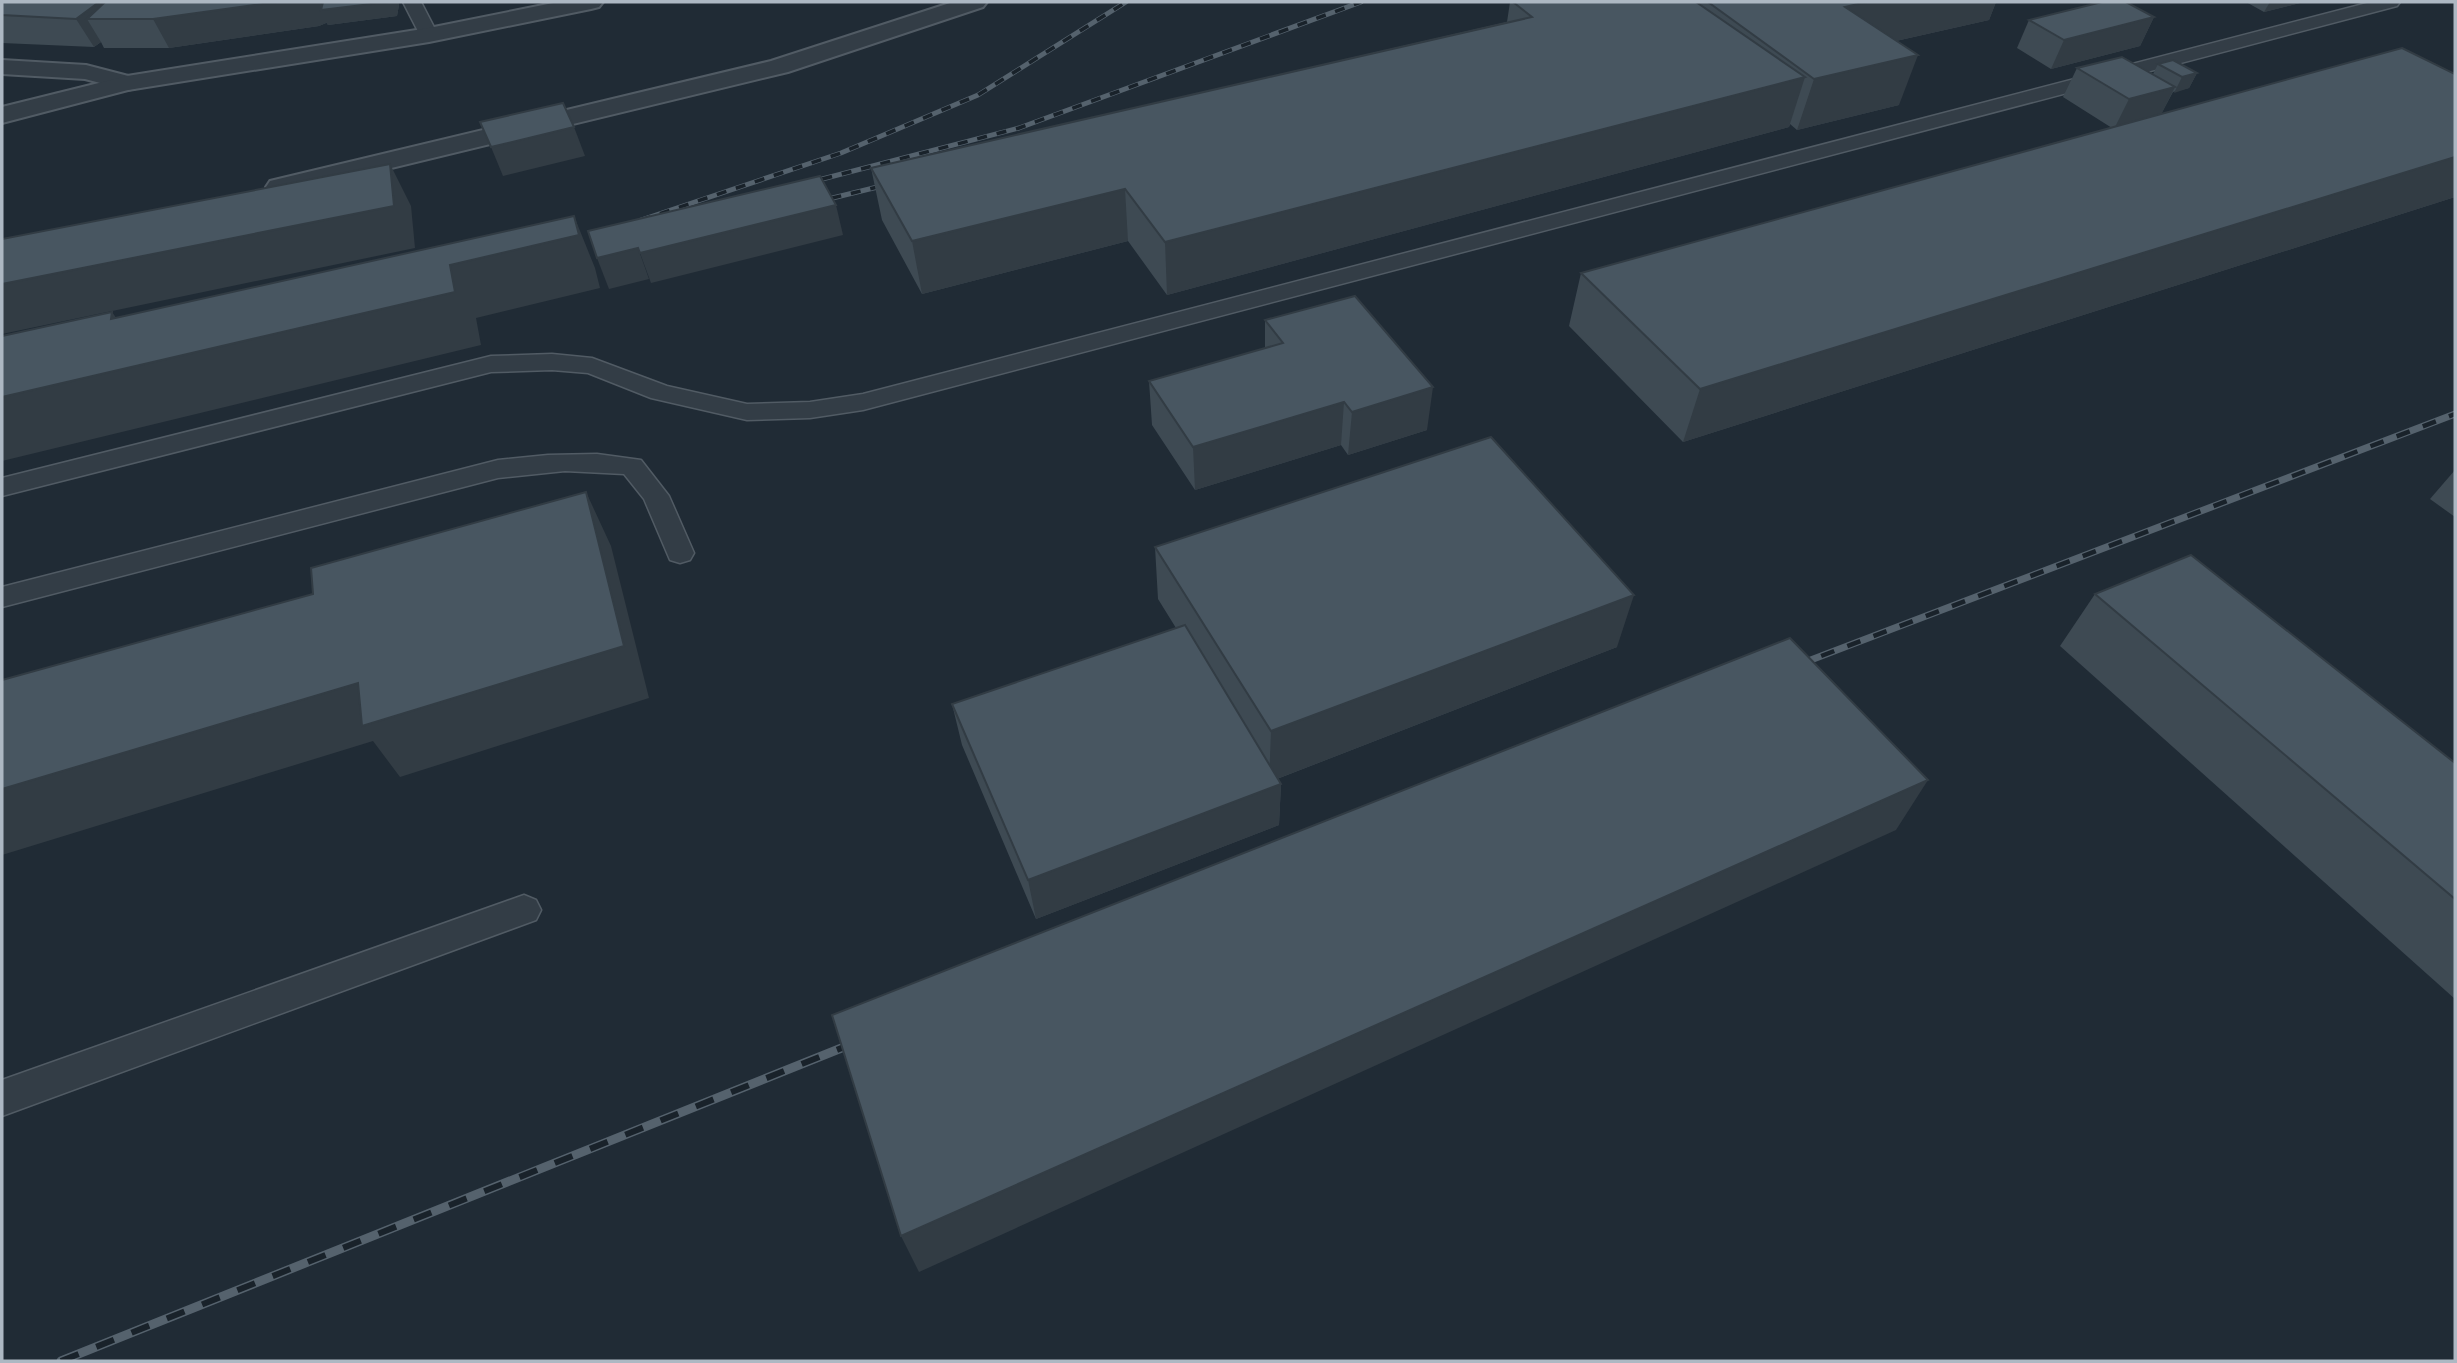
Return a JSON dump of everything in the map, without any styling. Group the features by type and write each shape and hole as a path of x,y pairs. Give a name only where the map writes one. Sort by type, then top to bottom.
{"street":[{"path":"2,115 127,83 429,35 590,2"},
{"path":"260,192 779,67 975,2"},
{"path":"2,67 86,72 127,83"}],"lane":[{"path":"412,2 429,35"},
{"path":"2,487 491,364 552,362 592,366 660,393 747,412 810,410 863,402 2391,2"},
{"path":"2,597 484,472 542,463 587,460 632,466 656,496 680,553"},
{"path":"2,1098 524,910"}],"building":[{"path":"2,2 99,2 76,19 2,15"},
{"path":"105,2 277,2 153,19 87,19"},
{"path":"323,2 388,2 321,10"},
{"path":"1513,2 1696,2 1805,77 1165,242 1125,189 912,241 871,168 1532,17"},
{"path":"1708,2 1867,2 1845,7 1918,55 1814,79"},
{"path":"2102,2 2126,2 2154,17 2064,40 2029,20"},
{"path":"2402,48 2455,74 2455,157 1700,389 1581,273"},
{"path":"2122,57 2175,87 2129,99 2077,68"},
{"path":"2173,60 2197,73 2182,77 2158,64"},
{"path":"563,103 574,127 491,147 480,122"},
{"path":"390,164 394,206 2,284 2,239"},
{"path":"820,176 836,205 640,253 638,248 597,258 588,231"},
{"path":"574,216 579,235 450,265 455,292 2,397 2,336 112,312 111,319"},
{"path":"1355,296 1433,387 1352,412 1344,402 1193,447 1149,381 1283,343 1265,320"},
{"path":"1491,437 1634,595 1271,731 1155,547"},
{"path":"586,492 624,646 362,726 358,683 2,789 2,680 313,594 311,568"},
{"path":"2191,555 2455,763 2455,899 2095,594"},
{"path":"1185,625 1281,784 1028,880 952,704"},
{"path":"1790,638 1928,780 901,1236 832,1015"}],"railway":[{"path":"641,220 841,153 978,95 1126,2"},
{"path":"803,184 1019,128 1361,2"},
{"path":"812,203 894,183"},
{"path":"1795,666 2455,414"},
{"path":"61,1361 859,1041"}]}
